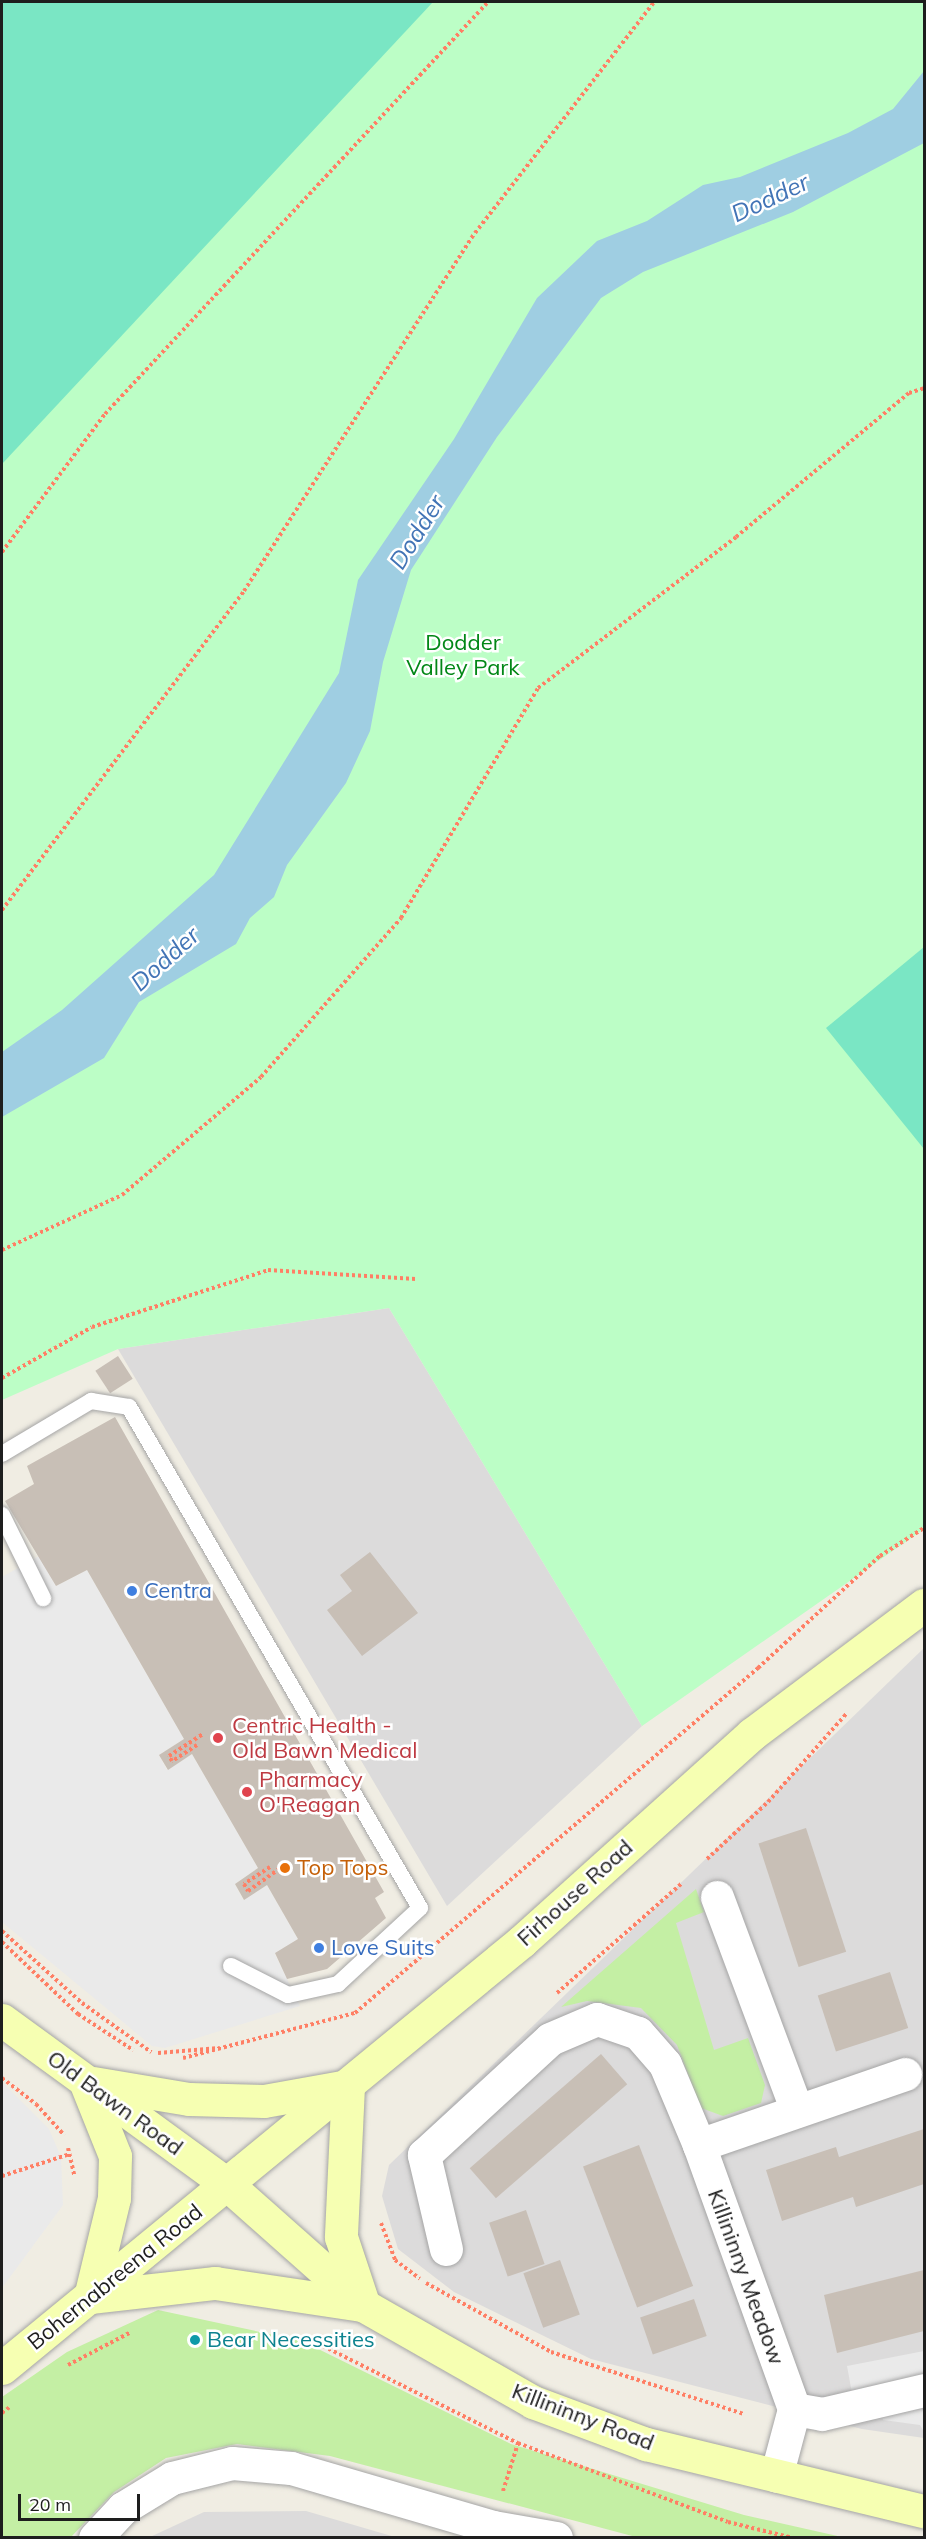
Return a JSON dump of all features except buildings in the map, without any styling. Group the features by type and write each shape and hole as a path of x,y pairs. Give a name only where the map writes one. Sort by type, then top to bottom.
{"main road":[{"name":"Firhouse Road","path":"228,2185 522,1941 752,1734 924,1605"},
{"name":"Old Bawn Road","path":"2,2020 228,2185"},
{"path":"85,2081 189,2099 264,2101 348,2086 341,2237 363,2305 215,2283 90,2297 114,2198 115,2156 85,2081"},
{"name":"Bohernabreena Road","path":"2,2368 228,2185"},
{"name":"Killininny Road","path":"228,2185 363,2305 533,2402 646,2444 924,2511"}],"street":[{"path":"717,1896 797,2112"},
{"name":"Killininny Meadow","path":"446,2249 424,2156 550,2039 597,2019 638,2033 665,2064 699,2145 794,2409"},
{"path":"699,2145 905,2074"},
{"path":"776,2476 794,2409 822,2414 924,2390"},
{"path":"95,2538 123,2508 172,2478 232,2463 291,2468 493,2528 539,2536"}],"lane":[{"path":"2,1454 91,1401 129,1407 420,1908 339,1984 288,1995 231,1966"},
{"path":"2,1515 43,1598"}],"path":[{"path":"2,552 105,414 488,2"},
{"path":"2,910 244,591 475,233 654,2"},
{"path":"2,1250 122,1196 261,1077 401,918 538,688 736,537 909,393 924,389"},
{"path":"2,1378 92,1327 268,1270 416,1279"},
{"path":"173,2060 235,2047 355,2013 758,1668 880,1556 924,1528"},
{"path":"703,1863 854,1707"},
{"path":"198,1745 172,1761 169,1755 203,1734"},
{"path":"270,1867 244,1884 248,1891 286,1864"},
{"path":"555,1995 687,1878"},
{"path":"2,1931 82,2003 152,2054 235,2047"},
{"path":"2,1942 78,2014 144,2058"},
{"path":"2,2078 36,2104 66,2138 76,2184"},
{"path":"2,2176 70,2154"},
{"path":"497,2327 551,2352 744,2414"},
{"path":"63,2368 136,2329"},
{"path":"301,2336 518,2443 728,2522 793,2538"},
{"path":"2,2413 18,2400"},
{"path":"500,2501 518,2443"}],"shaded area":[{"path":"389,1308 642,1726 447,1906 118,1349"},
{"path":"39,1556 56,1586 87,1570 184,1739 159,1755 167,1770 192,1754 258,1868 235,1884 243,1900 267,1885 298,1939 275,1954 300,2006 165,2048 152,2046 2,1922 2,1577"},
{"path":"924,1648 924,2438 862,2429 591,2359 454,2292 398,2249 382,2196 389,2165"},
{"path":"2,2082 49,2129 61,2157 63,2205 2,2288"},
{"path":"924,2351 924,2432 920,2425 883,2420 879,2400 852,2393 847,2366"},
{"path":"306,2511 395,2537 150,2537 204,2512"}],"green space":[{"name":"Dodder Valley Park","path":"2,2 924,2 924,1529 642,1726 389,1308 118,1349 2,1400"},
{"path":"2,2 433,2 2,464"},
{"path":"924,947 924,1149 826,1028"},
{"path":"696,1889 704,1912 676,1923 714,2050 748,2038 765,2085 761,2103 723,2116 701,2108 677,2045 641,2008 587,2001 561,2007"},
{"path":"158,2310 302,2341 511,2444 744,2515 842,2537 636,2537 330,2456 237,2444 166,2458 114,2492 71,2537 2,2537 2,2397 67,2352"}],"water":[{"name":"Dodder","path":"924,71 924,143 793,212 643,272 601,298 497,437 411,570 383,662 370,731 346,783 287,865 274,897 250,918 236,944 139,1002 104,1058 2,1117 2,1052 62,1010 214,875 339,673 358,580 454,439 537,298 597,241 647,221 703,185 740,177 848,133 893,109"}],"place":[{"name":"Centra","path":"132,1591"},
{"name":"Centric Health - Old Bawn Medical","path":"218,1738"},
{"name":"Pharmacy O'Reagan","path":"247,1792"},
{"name":"Top Tops","path":"285,1868"},
{"name":"Love Suits","path":"319,1948"},
{"name":"Bear Necessities","path":"195,2340"}]}
